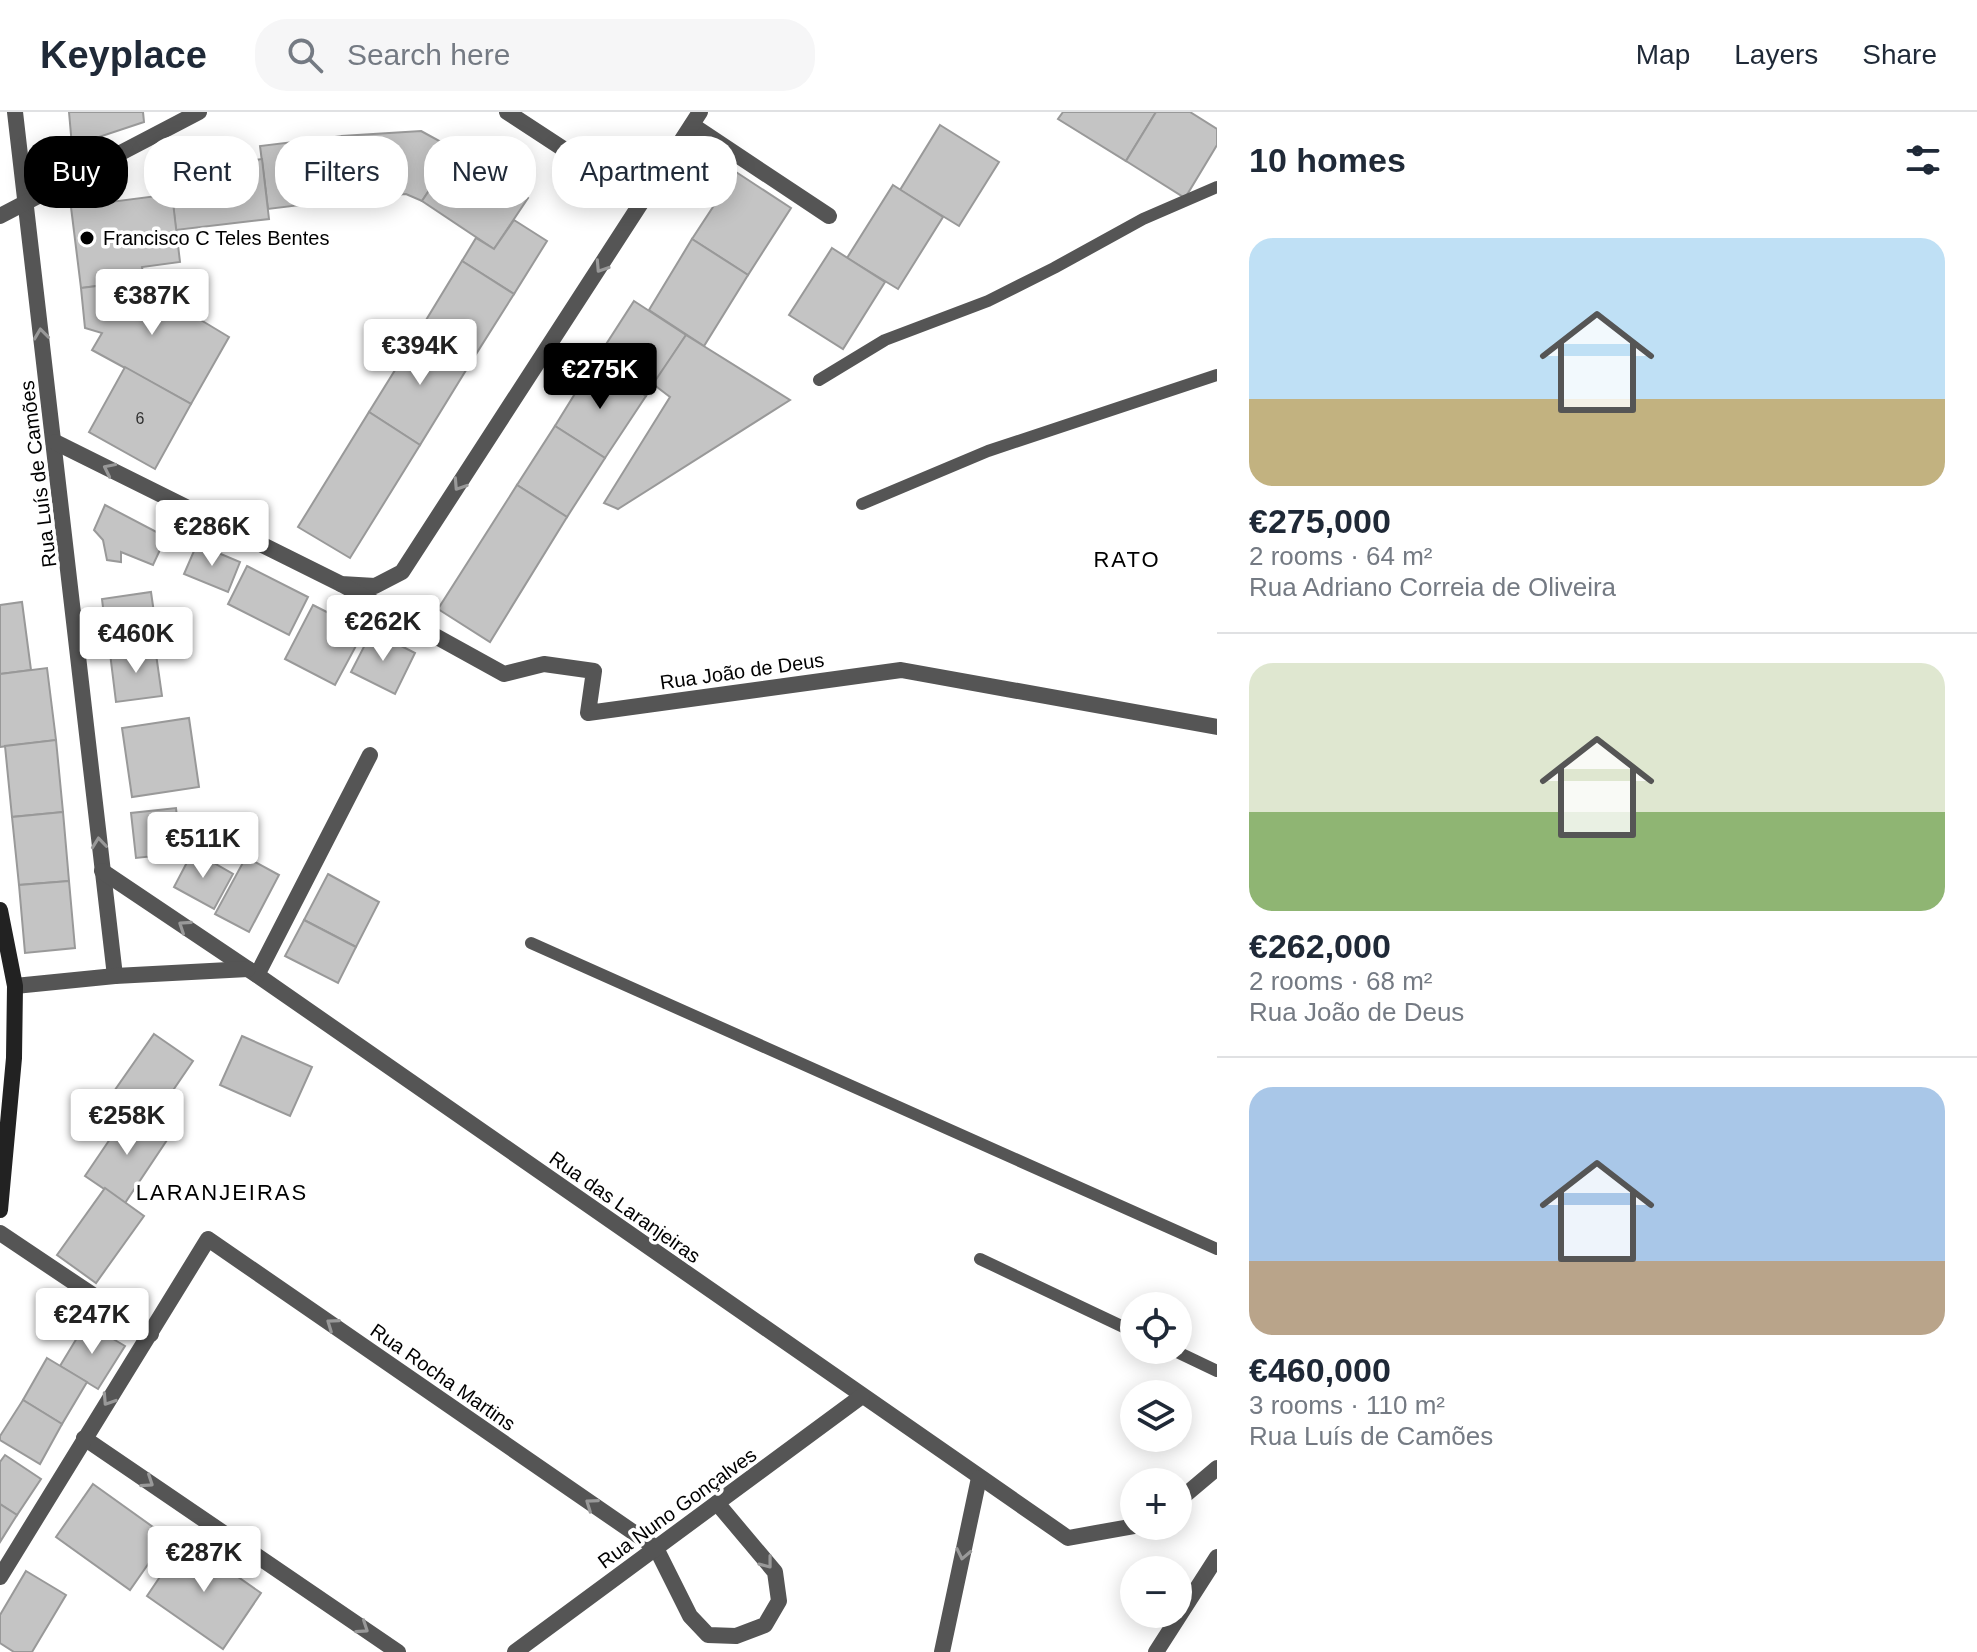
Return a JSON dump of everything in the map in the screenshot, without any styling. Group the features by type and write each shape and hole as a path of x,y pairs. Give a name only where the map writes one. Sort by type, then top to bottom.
{"main road":[{"path":"0,910 15,986 7,1061 0,1210"}],"street":[{"name":"Rua Luís de Camões","path":"15,112 24,193"},
{"path":"128,149 199,112"},
{"path":"507,112 552,141"},
{"path":"685,136 696,118 829,216"},
{"path":"0,216 24,203"},
{"name":"Rua Luís de Camões","path":"26,208 115,976"},
{"path":"55,442 341,584 375,586 402,572 638,208"},
{"name":"Rua João de Deus","path":"341,584 504,674 544,664 594,671 588,713 901,670 1217,727"},
{"path":"15,986 115,976 253,972 370,755"},
{"name":"Rua das Laranjeiras","path":"102,871 253,972 1068,1538 1120,1529"},
{"path":"0,1233 151,1334 0,1577"},
{"name":"Rua Rocha Martins","path":"151,1334 208,1239 656,1548"},
{"name":"Rua Nuno Gonçalves","path":"515,1652 862,1396"},
{"path":"84,1438 398,1652"},
{"path":"1192,1489 1217,1468"},
{"path":"942,1652 979,1478"},
{"path":"656,1548 690,1616 708,1635 736,1636 765,1625 779,1601 775,1572 717,1503"},
{"path":"1156,1652 1217,1557"}],"lane":[{"path":"819,380 885,340 988,301 1143,219 1217,187"},
{"path":"862,504 988,451 1217,375"},
{"path":"531,943 1217,1249"},
{"path":"980,1259 1120,1325"},
{"path":"1192,1359 1217,1371"}],"building":[{"path":"69,112 143,112 144,122 102,136 71,136"},
{"path":"1063,112 1156,112 1126,161 1058,119"},
{"path":"1156,112 1190,112 1217,129 1217,145 1185,198 1126,161"},
{"path":"940,125 999,162 959,226 900,190"},
{"path":"421,131 430,136 424,136 422,201 408,195 408,136 342,136"},
{"path":"275,144 276,208 268,209 260,146"},
{"path":"259,159 262,159 269,219 176,230 173,208 259,208"},
{"path":"737,173 791,208 748,275 692,239 712,208 737,208"},
{"path":"893,185 943,217 898,289 847,258"},
{"path":"144,198 144,208 174,208 180,262 142,267 144,280 81,288 71,208 128,208 128,200"},
{"path":"432,208 521,208 494,249"},
{"path":"514,220 547,241 514,294 462,261 476,238 494,249"},
{"path":"692,239 748,275 704,346 649,310"},
{"path":"832,248 885,282 843,349 789,315"},
{"path":"462,261 514,294 471,362 420,330"},
{"path":"136,281 229,337 191,404 92,350 102,333 85,328 81,288"},
{"path":"634,301 686,335 646,396 594,363"},
{"path":"420,330 471,362 420,445 369,412"},
{"path":"686,335 790,400 618,509 604,503 670,397 653,384"},
{"path":"594,363 646,396 605,458 555,426"},
{"path":"125,367 191,404 155,469 89,432"},
{"path":"369,412 420,445 350,558 298,527"},
{"path":"555,426 605,458 567,517 517,485"},
{"path":"517,485 567,517 490,642 438,609"},
{"path":"105,505 166,537 153,565 121,552 121,562 107,560 103,540 94,530"},
{"path":"197,544 240,562 228,592 184,574"},
{"path":"247,566 308,597 289,635 228,604"},
{"path":"151,592 157,634 107,641 102,599"},
{"path":"22,602 31,670 0,674 0,605"},
{"path":"313,605 364,631 335,685 285,659"},
{"path":"372,631 415,653 395,694 351,672"},
{"path":"155,647 162,696 116,702 110,653"},
{"path":"47,668 56,740 0,747 0,674"},
{"path":"189,718 199,787 132,797 122,728"},
{"path":"56,740 63,812 12,817 5,746"},
{"path":"176,808 181,853 136,858 131,813"},
{"path":"63,812 69,881 19,885 12,817"},
{"path":"193,851 233,874 214,909 174,887"},
{"path":"246,857 279,875 249,932 215,914"},
{"path":"328,874 379,902 356,947 304,920"},
{"path":"69,881 75,948 25,953 19,885"},
{"path":"304,920 356,947 338,983 285,956"},
{"path":"154,1034 193,1061 150,1124 110,1097"},
{"path":"242,1036 312,1067 290,1116 220,1085"},
{"path":"129,1111 169,1137 125,1203 85,1176"},
{"path":"105,1188 144,1216 96,1283 57,1255"},
{"path":"86,1323 125,1346 98,1389 60,1366"},
{"path":"47,1358 87,1382 62,1424 23,1400"},
{"path":"23,1400 62,1424 40,1464 0,1440"},
{"path":"5,1455 41,1479 17,1515 0,1504 0,1462"},
{"path":"93,1484 167,1537 130,1590 56,1537"},
{"path":"0,1504 17,1515 0,1542"},
{"path":"185,1540 261,1593 223,1649 147,1596"},
{"path":"26,1571 66,1595 32,1652 14,1652 0,1643 0,1615"}],"place":[{"name":"Francisco C Teles Bentes","path":"87,238"}],"district":[{"name":"RATO","path":"1127,559"},
{"name":"LARANJEIRAS","path":"222,1192"}]}
